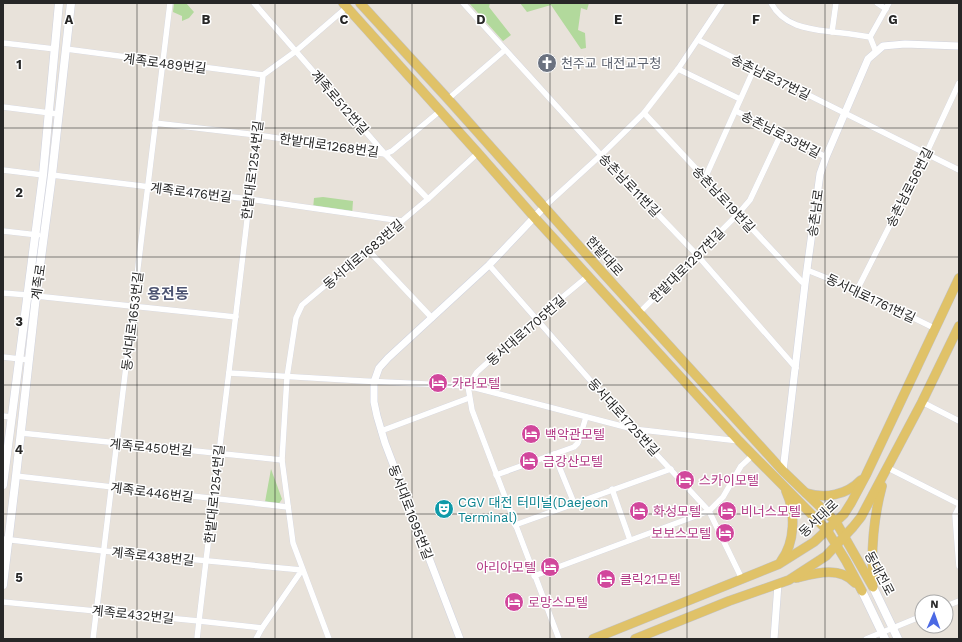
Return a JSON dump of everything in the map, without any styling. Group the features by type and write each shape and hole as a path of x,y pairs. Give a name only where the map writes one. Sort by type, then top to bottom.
{"main road":[{"name":"계족로","path":"3,585 6,540 16,476 29,360 34,234 43,174 59,3"},
{"name":"계족로","path":"3,483 7,417 44,236 71,3"},
{"name":"한밭대로","path":"360,3 783,471 836,522"},
{"name":"한밭대로","path":"345,5 535,218 739,441 827,530"},
{"name":"동서대로","path":"593,639 779,564 814,542 836,522 847,510 866,475 934,328 959,278"},
{"path":"789,580 821,559 836,546 861,517 922,402 959,326"},
{"path":"873,587 872,563 878,506 886,471"},
{"path":"805,493 823,496 839,494 855,486 866,475"},
{"path":"779,564 788,550 792,530 791,505 783,487"},
{"name":"동대전로","path":"836,522 873,587 898,639"},
{"name":"동대전로","path":"827,530 862,591 884,636"},
{"path":"635,639 653,635 729,601 789,580 822,573 841,573 850,578 862,591"}],"street":[{"name":"동서대로1653번길","path":"93,639 170,3"},
{"name":"계족로512번길","path":"254,3 385,154 428,199"},
{"name":"송촌남로11번길","path":"463,3 601,156 697,256 796,368"},
{"path":"544,207 601,156 644,113 678,69 722,3"},
{"path":"771,3 775,10 792,24 809,29 870,37"},
{"path":"832,32 836,3"},
{"path":"870,37 888,6 877,3"},
{"path":"263,75 296,51 345,5"},
{"path":"870,37 876,52 883,46 905,44 959,46"},
{"name":"송촌남로37번길","path":"698,40 959,170"},
{"path":"3,43 55,49"},
{"name":"계족로489번길","path":"66,49 263,75"},
{"path":"448,99 505,50"},
{"name":"송촌남로","path":"783,471 805,284 820,174 868,59 876,52"},
{"path":"678,69 740,99"},
{"name":"송촌남로33번길","path":"705,178 754,69"},
{"name":"한밭대로1254번길","path":"197,639 218,453 236,317 263,75"},
{"name":"송촌남로56번길","path":"857,290 926,154 959,83"},
{"path":"3,107 58,114"},
{"name":"한밭대로1268번길","path":"155,124 257,135 385,154 392,151 440,111"},
{"name":"송촌남로33번길","path":"736,111 826,157"},
{"name":"송촌남로19번길","path":"644,113 805,284"},
{"name":"한밭대로1297번길","path":"639,313 697,256 750,200 781,134"},
{"name":"동서대로1683번길","path":"329,639 293,543 282,460 287,377 296,318 302,305 428,199 478,153"},
{"path":"3,170 43,174"},
{"name":"계족로476번길","path":"52,175 249,199 402,221"},
{"name":"동서대로1695번길","path":"460,639 382,431 374,402 374,382 379,368 388,358 489,265 544,207"},
{"path":"3,230 44,236"},
{"path":"368,250 432,318"},
{"name":"동서대로1725번길","path":"489,265 632,429 709,511 742,579"},
{"name":"동서대로1761번길","path":"807,270 857,290 934,328"},
{"name":"동서대로1705번길","path":"468,386 477,372 536,319 588,276"},
{"path":"3,293 236,317"},
{"path":"3,357 29,360"},
{"path":"229,373 468,386 632,429 739,441"},
{"path":"468,386 472,410 559,639"},
{"path":"382,431 469,398"},
{"path":"922,402 959,421"},
{"path":"496,475 577,445 586,417"},
{"name":"계족로450번길","path":"21,433 282,460"},
{"path":"554,454 574,503"},
{"path":"534,576 709,511 723,497 741,466 753,455"},
{"path":"515,525 671,469"},
{"path":"886,471 959,505 955,515 959,566"},
{"name":"계족로446번길","path":"16,476 288,507"},
{"path":"612,489 630,540"},
{"name":"계족로438번길","path":"6,540 302,570"},
{"path":"256,639 302,570"},
{"path":"774,639 778,584"},
{"name":"계족로432번길","path":"3,602 96,610 262,628"},
{"path":"866,639 884,636 893,628 914,619"}],"green space":[{"path":"174,3 186,3 194,12 189,18 182,21 182,16 173,12"},
{"path":"469,3 490,3 489,7 511,35 503,41"},
{"path":"520,3 589,3 587,10 581,8 578,30 585,33 586,48 581,49 551,5 527,12"},
{"path":"323,197 353,201 352,215 313,209 314,198"},
{"path":"271,469 282,499 278,505 265,502"}],"place":[{"name":"천주교 대전교구청","path":"547,63"},
{"name":"카라모텔","path":"438,383"},
{"name":"백악관모텔","path":"531,434"},
{"name":"금강산모텔","path":"529,461"},
{"name":"스카이모텔","path":"685,480"},
{"name":"CGV 대전 터미널(Daejeon Terminal)","path":"444,509"},
{"name":"화성모텔","path":"639,511"},
{"name":"비너스모텔","path":"727,511"},
{"name":"보보스모텔","path":"725,533"},
{"name":"아리아모텔","path":"550,567"},
{"name":"클릭21모텔","path":"606,579"},
{"name":"로망스모텔","path":"514,602"}],"district":[{"name":"용전동","path":"168,294"}]}
